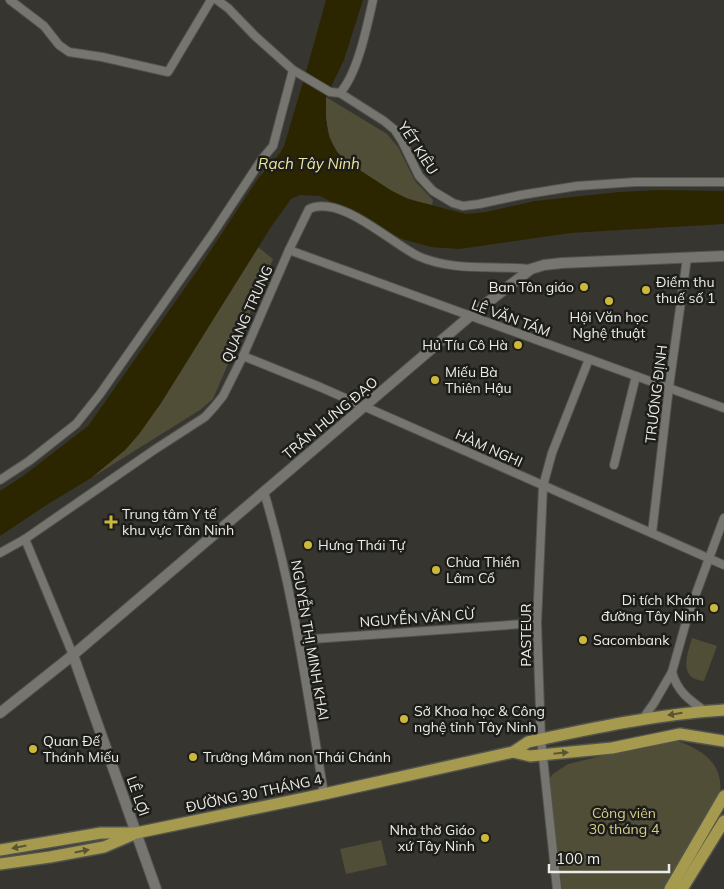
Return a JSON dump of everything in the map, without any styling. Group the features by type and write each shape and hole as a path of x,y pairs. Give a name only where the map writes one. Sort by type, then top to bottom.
{"main road":[{"name":"ĐƯỜNG 30 THÁNG 4","path":"0,850 101,833 136,833 513,752 528,742 541,739 692,712 724,710"},
{"name":"ĐƯỜNG 30 THÁNG 4","path":"513,752 526,756 612,748 680,734 724,741"},
{"path":"670,889 724,796"},
{"path":"682,889 724,821"},
{"path":"0,864 34,860 104,847 136,833"}],"street":[{"path":"10,0 44,26 59,45 69,52 102,57 168,72 212,0"},
{"path":"217,0 228,8 255,36 293,70 330,92 340,92 348,80 358,57 373,0"},
{"path":"0,480 29,461 76,424 100,394 215,230 262,159 270,152 293,70"},
{"name":"YẾT KIÊU","path":"340,92 395,130 419,176 441,197 458,204 479,204 521,195 586,186 635,182 724,182"},
{"name":"QUANG TRUNG","path":"0,553 25,539 205,417 223,396 243,356 309,209 321,205 333,207 359,219 418,256 447,264 467,267 531,269"},
{"name":"LÊ VĂN TÁM","path":"289,250 724,408"},
{"name":"TRẦN HƯNG ĐẠO","path":"0,713 73,655 470,316 531,269 562,263 724,256"},
{"name":"TRƯƠNG ĐỊNH","path":"652,533 668,387 687,258"},
{"name":"HÀM NGHI","path":"243,356 724,565"},
{"name":"PASTEUR","path":"557,889 541,739 537,622 543,486 552,453 589,359"},
{"path":"614,466 636,376"},
{"name":"NGUYỄN THỊ MINH KHAI","path":"264,492 277,535 299,640 324,794"},
{"path":"642,720 672,672 688,615 724,518"},
{"path":"25,539 73,655"},
{"name":"NGUYỄN VĂN CỪ","path":"299,640 537,622"},
{"name":"LÊ LỢI","path":"73,655 156,889"},
{"path":"672,672 674,682 683,694 705,711"}],"green space":[{"path":"326,97 387,134 398,147 415,181 433,200 432,205 413,200 392,191 359,171 341,156 336,150 328,131"},
{"path":"258,247 273,259 213,399 200,410 91,478 125,450 139,434 161,403"},
{"path":"692,638 717,646 704,681 690,676 687,671 686,665"},
{"name":"Công viên 30 tháng 4","path":"673,739 700,752 714,765 720,783 720,795 663,889 562,889 548,780 553,774 568,764"},
{"path":"381,840 387,865 346,874 340,849"}],"water":[{"name":"Rạch Tây Ninh","path":"326,0 363,0 344,60 326,97 326,119 329,137 337,152 349,163 392,191 408,199 466,214 486,212 535,201 619,192 660,190 724,191 724,224 570,233 459,249 431,247 402,239 320,196 300,195 291,199 271,227 161,403 125,450 91,478 0,536 0,491 23,476 88,426 199,268 257,180 280,153 284,146"}],"place":[{"name":"Ban Tôn giáo","path":"584,287"},
{"name":"Điểm thu thuế số 1","path":"646,290"},
{"name":"Hội Văn học Nghệ thuật","path":"609,301"},
{"name":"Hủ Tíu Cô Hà","path":"518,345"},
{"name":"Miếu Bà Thiên Hậu","path":"435,380"},
{"name":"Trung tâm Y tế khu vực Tân Ninh","path":"111,522"},
{"name":"Hưng Thái Tự","path":"308,545"},
{"name":"Chùa Thiền Lâm Cổ","path":"436,570"},
{"name":"Di tích Khám đường Tây Ninh","path":"714,608"},
{"name":"Sacombank","path":"583,640"},
{"name":"Sở Khoa học & Công nghệ tỉnh Tây Ninh","path":"404,719"},
{"name":"Quan Đế Thánh Miếu","path":"33,749"},
{"name":"Trường Mầm non Thái Chánh","path":"193,757"},
{"name":"Nhà thờ Giáo xứ Tây Ninh","path":"485,838"}]}
